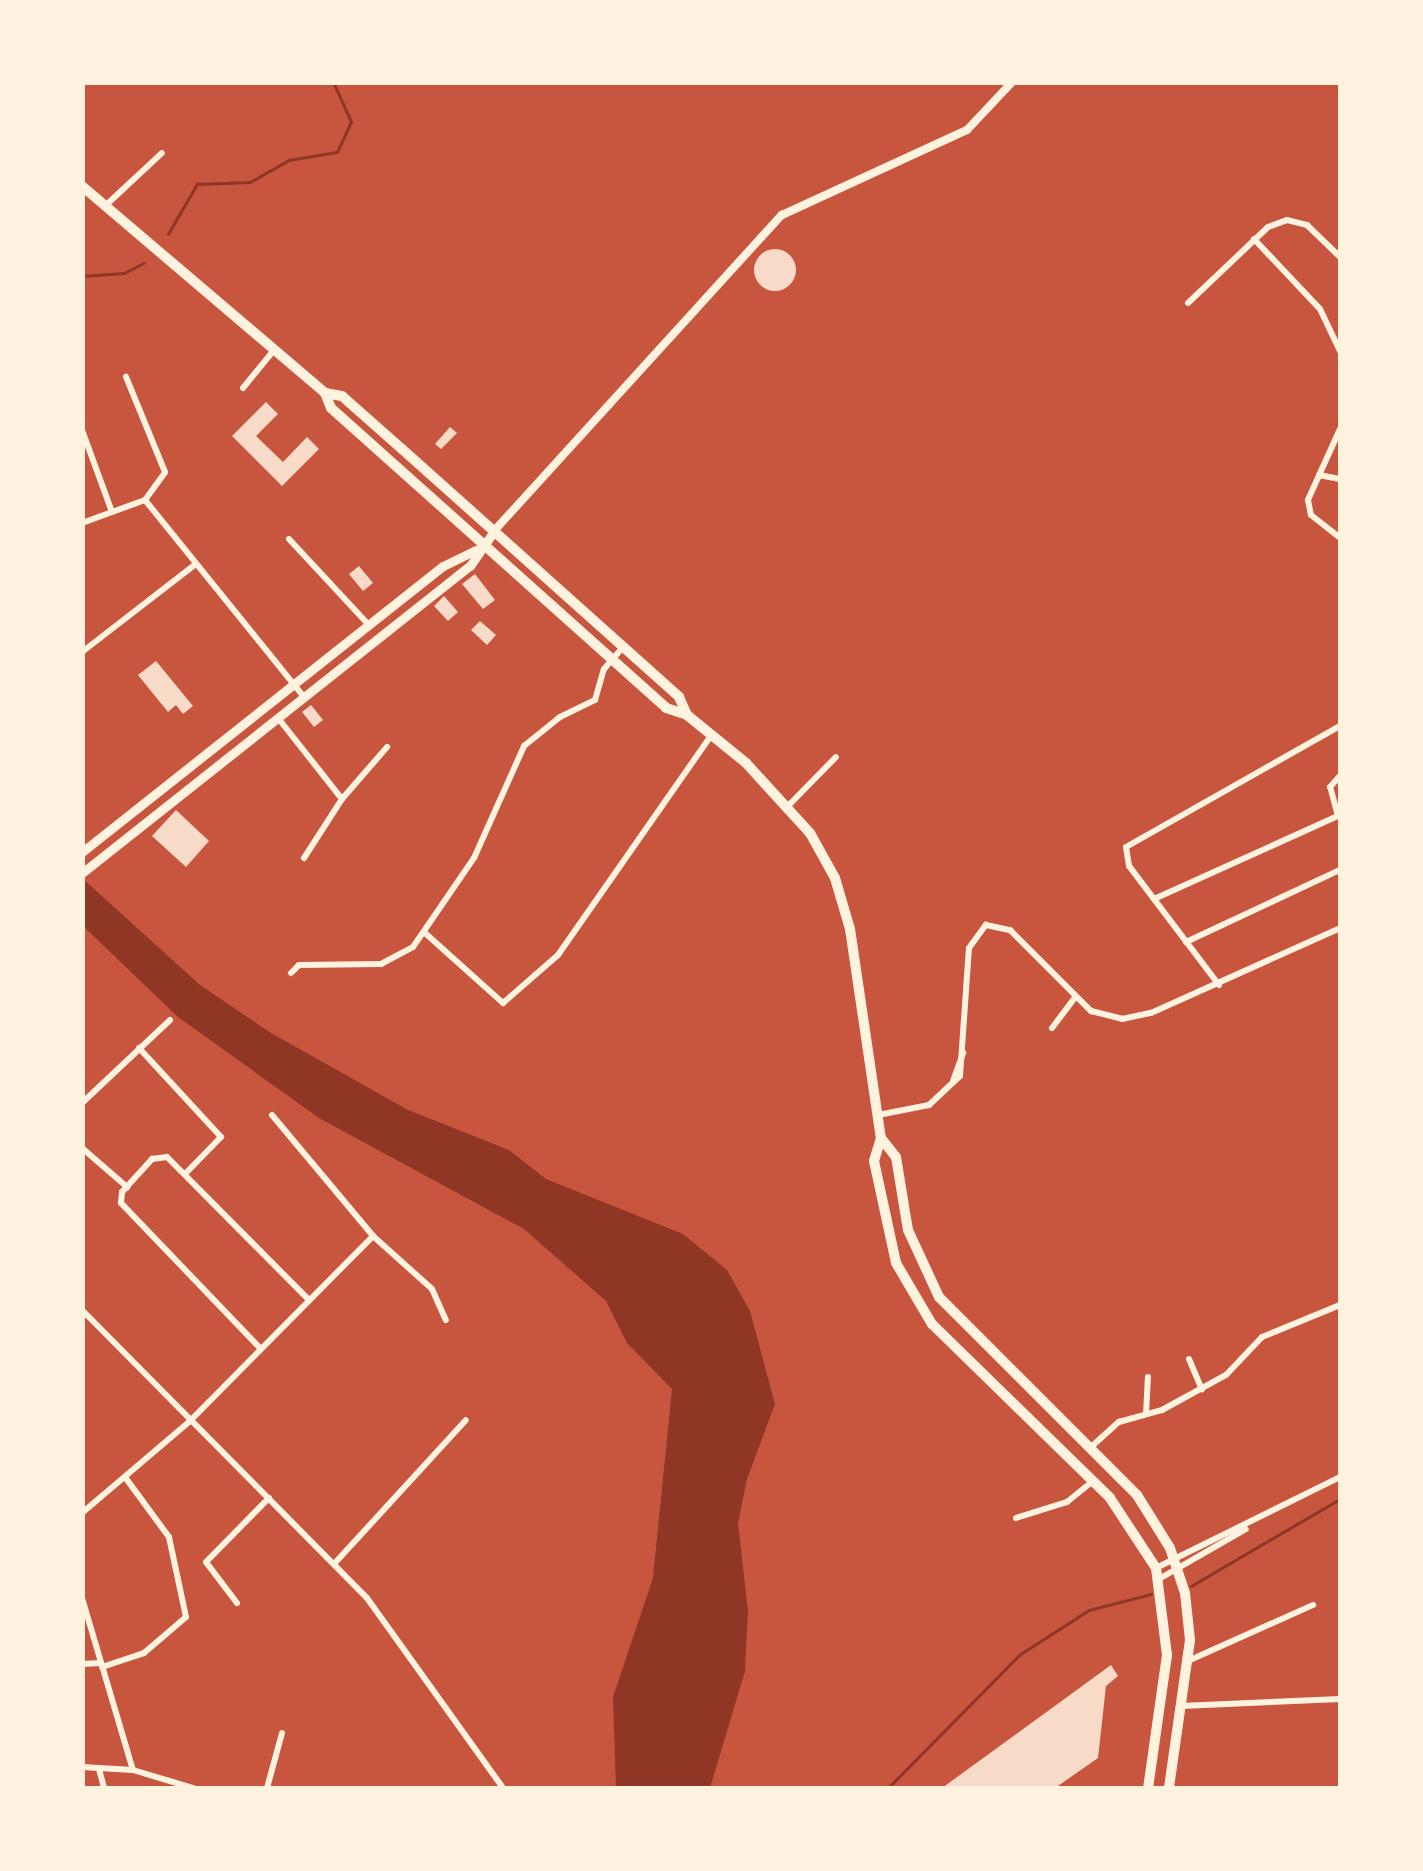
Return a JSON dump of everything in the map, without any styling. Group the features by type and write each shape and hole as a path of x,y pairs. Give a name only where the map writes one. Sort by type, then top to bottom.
{"highway":[{"path":"82,186 325,393 331,408 479,546 666,708 687,715 712,735 789,805 824,855 842,899 881,1138 874,1161 907,1287 942,1334 1129,1520 1157,1574 1167,1655 1148,1788"},
{"path":"325,393 342,396 494,531 679,697 687,715"},
{"path":"881,1138 896,1156 908,1230 939,1296 1144,1505 1177,1563 1190,1660 1170,1788"}],"main road":[{"path":"86,870 470,566 479,546 494,531"},
{"path":"82,852 460,553 479,546"}],"street":[{"path":"494,531 782,216 968,130 1012,82"},
{"path":"104,207 162,153"},
{"path":"1188,303 1268,227 1296,220 1340,257"},
{"path":"1254,239 1307,293 1339,339 1340,352"},
{"path":"242,388 274,350"},
{"path":"82,523 144,500 165,464 126,376"},
{"path":"1340,429 1318,475 1309,511 1340,538"},
{"path":"82,430 112,512"},
{"path":"1318,475 1340,479"},
{"path":"144,500 304,698"},
{"path":"289,540 368,625"},
{"path":"82,652 196,564"},
{"path":"291,973 299,965 382,964 425,933 474,858 524,746 560,717 595,700 612,660 622,648"},
{"path":"278,718 342,799"},
{"path":"1218,985 1126,860 1129,843 1340,726"},
{"path":"425,933 503,1003 558,955 712,735"},
{"path":"304,858 342,799 387,747"},
{"path":"789,805 836,756"},
{"path":"1154,899 1339,815 1330,787 1340,776"},
{"path":"1186,942 1340,870"},
{"path":"878,1115 929,1106 953,1082 964,1052 970,942 986,925 1010,930 1074,998 1102,1015 1132,1018 1218,985 1340,928"},
{"path":"1052,1028 1074,998"},
{"path":"82,1103 170,1020"},
{"path":"139,1048 221,1138 185,1174"},
{"path":"272,1116 372,1236 432,1289 446,1320"},
{"path":"82,1148 127,1186"},
{"path":"260,1348 121,1203 127,1186 157,1155 185,1174 307,1298"},
{"path":"82,1513 189,1422 372,1236"},
{"path":"1090,1448 1119,1422 1202,1389 1236,1369 1262,1337 1340,1305"},
{"path":"82,1310 334,1564 410,1655 503,1788"},
{"path":"1189,1359 1202,1389"},
{"path":"1146,1414 1148,1377"},
{"path":"334,1564 466,1420"},
{"path":"82,1664 102,1665 144,1654 186,1617 169,1538 125,1477"},
{"path":"1157,1574 1340,1477"},
{"path":"1016,1518 1067,1502 1093,1481"},
{"path":"237,1603 206,1562 269,1498"},
{"path":"82,1598 133,1770"},
{"path":"1190,1660 1313,1605"},
{"path":"1181,1706 1340,1698"},
{"path":"267,1788 282,1733"},
{"path":"82,1767 133,1770 194,1788"},
{"path":"99,1768 104,1788"}],"shaded area":[{"path":"82,878 200,985 271,1033 408,1110 509,1150 546,1179 683,1234 727,1270 750,1311 775,1404 747,1479 738,1523 748,1611 745,1671 710,1788 616,1788 613,1697 653,1578 672,1389 627,1343 606,1301 524,1229 319,1118 178,1017 83,926"}],"building":[{"path":"775,249 790,255 796,270 790,285 775,291 760,285 754,270 760,255"},
{"path":"266,402 278,414 256,436 283,462 307,437 319,449 282,486 232,436"},
{"path":"450,427 457,433 441,449 435,444"},
{"path":"359,566 373,583 363,591 349,574"},
{"path":"475,574 495,600 483,609 462,584"},
{"path":"444,596 458,612 448,621 434,606"},
{"path":"480,621 496,635 487,645 471,630"},
{"path":"156,661 193,706 183,714 176,705 168,712 138,675"},
{"path":"311,705 323,720 314,727 302,712"},
{"path":"176,810 209,841 186,867 152,836"},
{"path":"1111,1665 1118,1676 1106,1686 1098,1758 1055,1788 942,1788"}],"waterway":[{"path":"168,234 197,184 250,182 289,160 337,152 351,122 333,82"},
{"path":"82,276 124,273 144,263"},
{"path":"1191,1586 1340,1499"},
{"path":"888,1788 1019,1655 1089,1610 1151,1594"}]}
